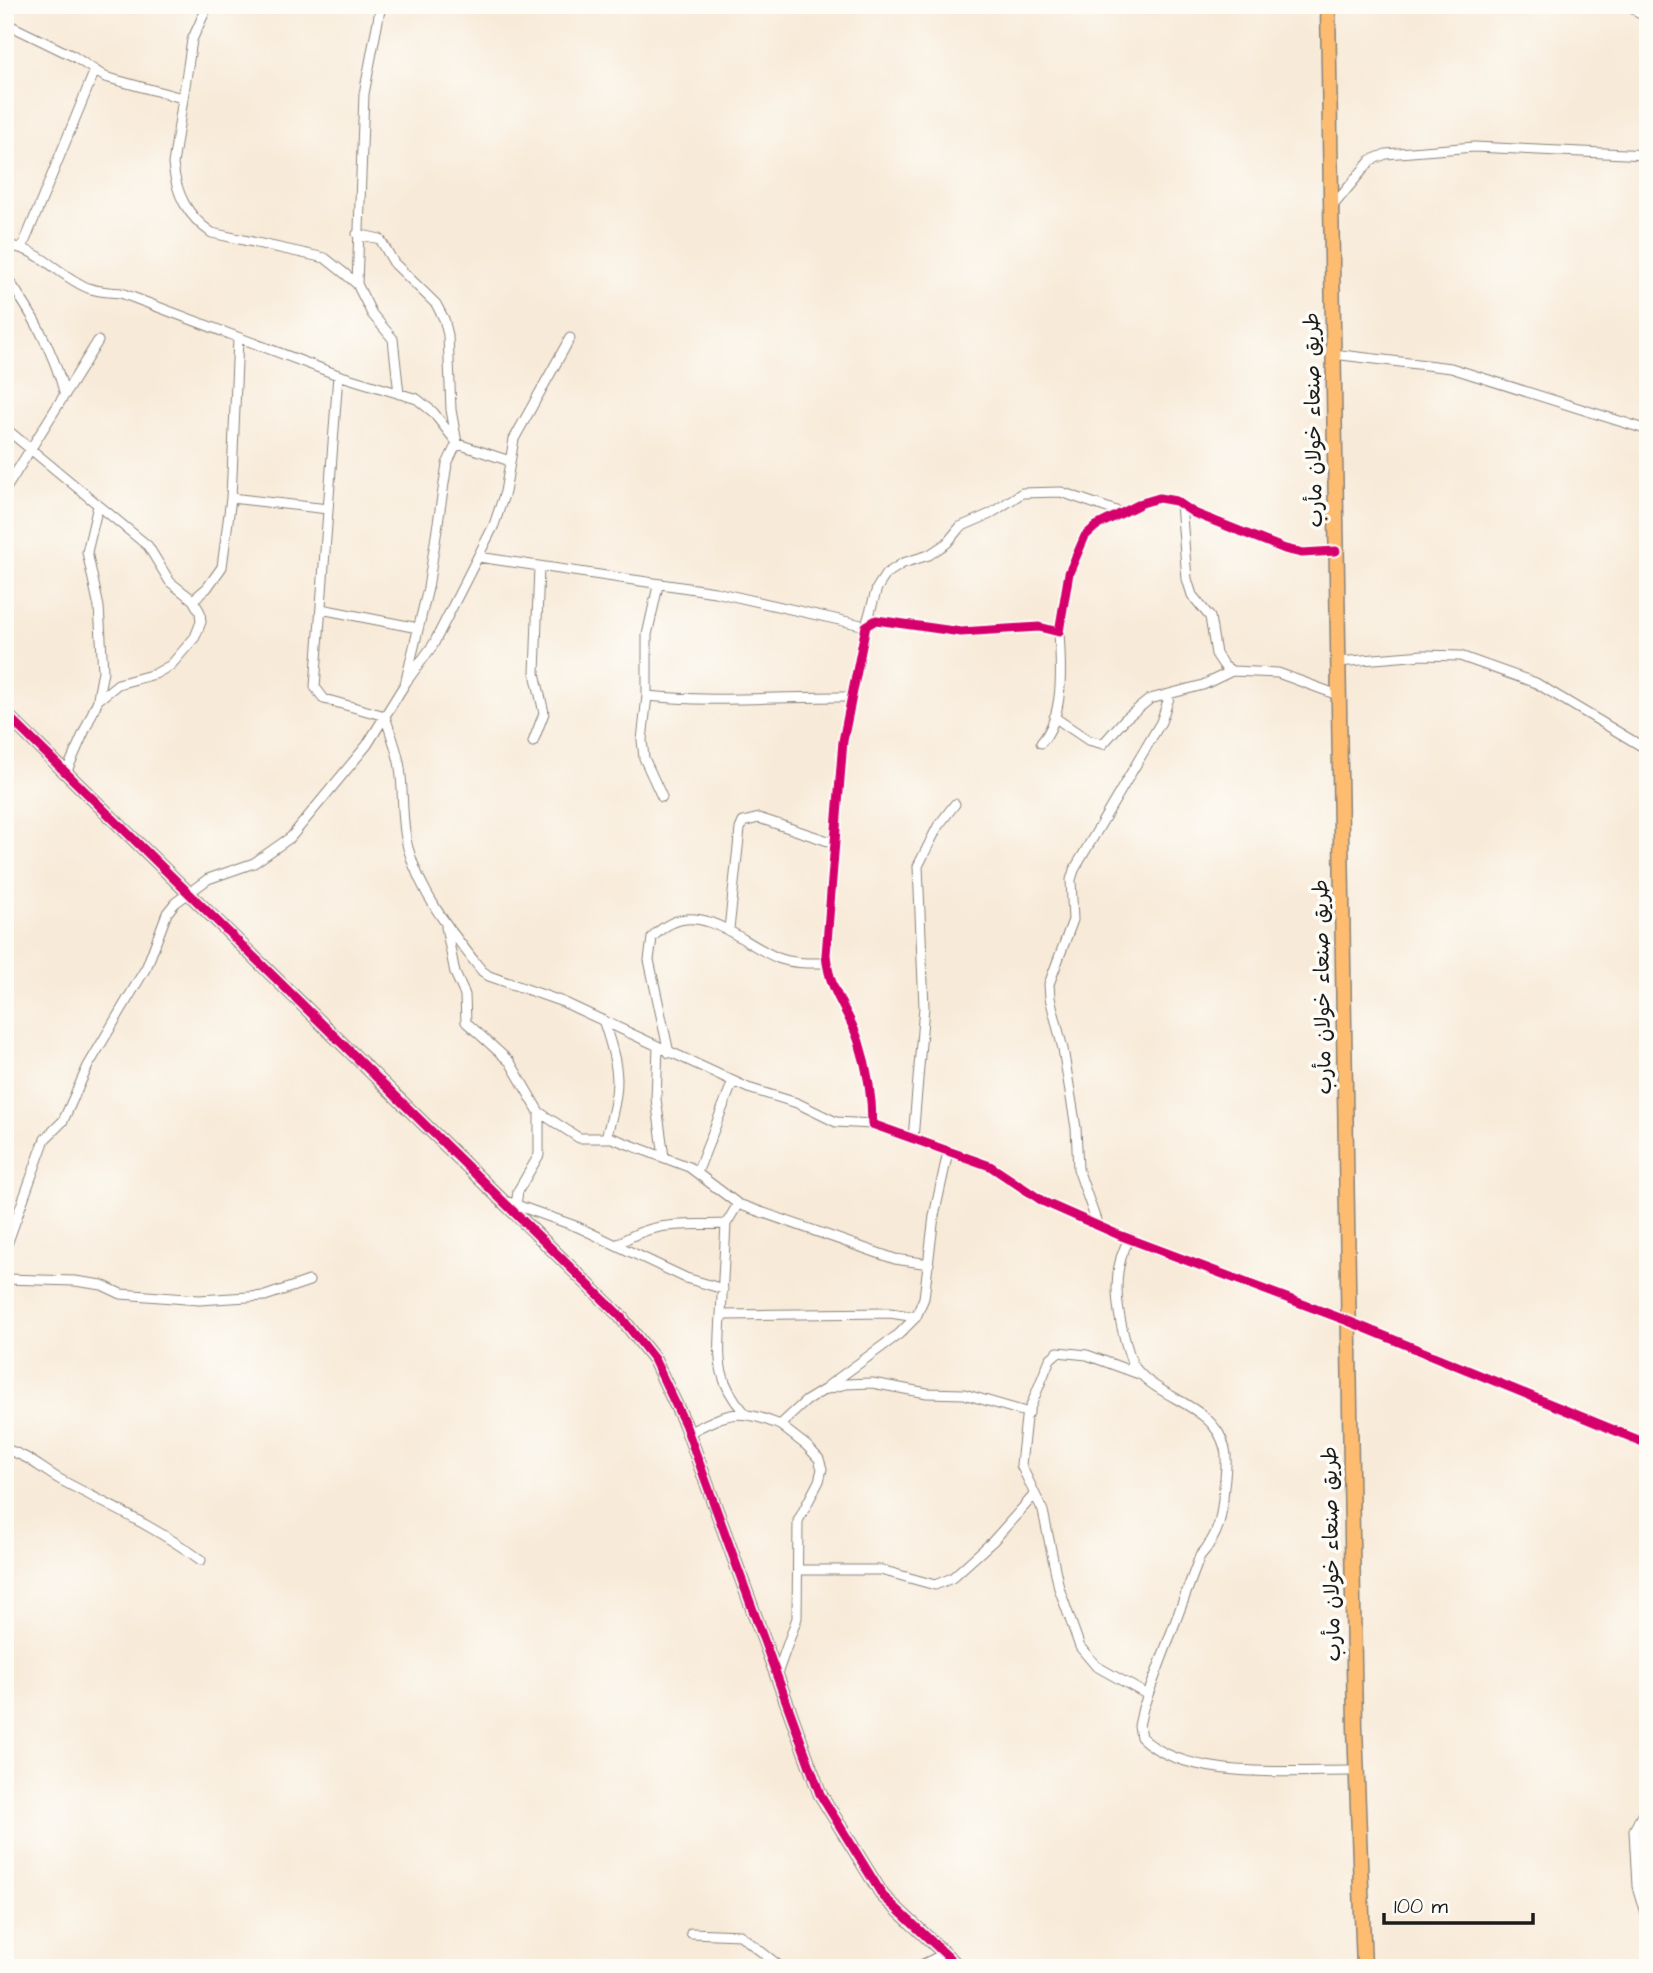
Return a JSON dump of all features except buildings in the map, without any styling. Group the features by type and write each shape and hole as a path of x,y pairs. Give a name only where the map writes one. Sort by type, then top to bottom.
{"main road":[{"name":"طريق صنعاء خولان مأرب","path":"1328,5 1356,1771 1364,1968"}],"street":[{"path":"208,5 192,40 173,164 175,184 186,209 199,224 212,233 325,258 356,284 372,314 393,340 399,394"},
{"path":"356,284 364,94 381,5"},
{"path":"1630,5 1648,20"},
{"path":"5,23 73,56 105,77 182,98"},
{"path":"22,248 94,70"},
{"path":"1332,207 1371,160 1386,154 1474,148 1648,155"},
{"path":"358,234 380,239 394,263 436,304 448,335 451,410 457,443 447,464 406,682"},
{"path":"5,246 22,248 89,288 121,293 338,375 417,399 433,412 457,443 510,461"},
{"path":"5,275 42,332 54,358 65,395"},
{"path":"5,1250 45,1139 63,1121 88,1066 147,966 167,913 188,892 218,875 254,863 279,847 345,775 433,645 494,525 505,492 514,439 538,391 570,338"},
{"path":"192,600 207,588 222,567 231,498 239,339"},
{"path":"5,490 98,341"},
{"path":"1333,354 1451,368 1648,430"},
{"path":"338,375 315,687 319,695 386,716"},
{"path":"5,428 33,448 148,546 170,582 192,600 200,612 201,622 195,638 171,666 118,684 98,700"},
{"path":"872,1124 872,1103 859,1043 836,999 828,978 827,963 842,741 866,626 877,588 886,574 903,563 929,555 947,542 960,527 990,514 1022,492 1061,492 1122,513"},
{"path":"231,498 328,509"},
{"path":"1041,743 1054,718 1060,674 1059,632 1069,573 1085,536 1096,526 1159,498 1181,504 1257,540 1285,549 1301,553 1336,551"},
{"path":"1181,504 1187,579 1192,595 1210,617 1216,654 1224,666 1232,671"},
{"path":"66,773 98,700 103,671 99,607 87,552 98,506"},
{"path":"478,557 658,586 715,592 866,626 876,620 961,632 1039,627 1059,632"},
{"path":"533,743 544,713 535,673 539,567"},
{"path":"658,586 647,635 647,696 642,740 644,758 662,797"},
{"path":"321,609 418,628"},
{"path":"1338,662 1423,655 1460,656 1536,683 1648,750"},
{"path":"1054,718 1088,740 1103,744 1150,699 1170,695 1232,671 1278,673 1338,695"},
{"path":"1098,1226 1078,1169 1076,1128 1049,984 1073,920 1070,880 1074,870 1161,722 1170,695"},
{"path":"647,696 721,701 777,696 851,698"},
{"path":"5,713 620,1315 654,1359 688,1433 820,1794 883,1896 960,1968"},
{"path":"386,716 400,764 403,823 408,848 427,896 482,971 489,976 563,1002 733,1082 797,1103 836,1122 872,1124 990,1166 1044,1202 1098,1226 1348,1321 1648,1444"},
{"path":"913,1139 924,1007 918,866 933,834 955,804"},
{"path":"729,929 743,822 759,818 834,843"},
{"path":"669,1053 649,960 652,938 674,921 699,919 729,929 779,958 795,962 827,963"},
{"path":"446,923 455,973 465,995 466,1023 510,1062 540,1112 579,1139 606,1137 664,1157 697,1174 738,1204 895,1259 929,1264"},
{"path":"603,1020 616,1054 619,1075 606,1137"},
{"path":"658,1047 656,1099 664,1157"},
{"path":"697,1174 733,1082"},
{"path":"516,1206 519,1191 539,1155 540,1112"},
{"path":"779,1425 806,1401 899,1334 916,1317 924,1298 934,1216 948,1152"},
{"path":"503,1201 618,1244 687,1278 723,1289"},
{"path":"738,1204 726,1224 719,1358 721,1379 744,1412"},
{"path":"618,1244 639,1230 654,1226 726,1224"},
{"path":"1130,1238 1119,1256 1115,1278 1128,1349 1139,1374"},
{"path":"5,1279 75,1280 102,1285 121,1294 199,1300 265,1296 309,1281"},
{"path":"721,1315 890,1313 916,1317"},
{"path":"1148,1695 1096,1666 1080,1647 1059,1588 1051,1541 1035,1494 1021,1465 1022,1443 1029,1413 1050,1359 1058,1352 1087,1355 1139,1374 1200,1412 1221,1437 1226,1452 1221,1525 1200,1556 1148,1695 1139,1726 1141,1737 1168,1754 1234,1769 1356,1771"},
{"path":"824,1390 872,1383 903,1386 928,1393 964,1394 1029,1413"},
{"path":"688,1433 727,1414 744,1412 779,1425 807,1446 819,1459 822,1469 820,1481 798,1521 797,1618 777,1674"},
{"path":"5,1449 34,1460 54,1476 106,1502 201,1560"},
{"path":"799,1570 881,1570 935,1585 952,1578 993,1541 1035,1494"},
{"path":"1648,1804 1634,1830 1637,1886 1648,1923"},
{"path":"691,1933 740,1935 782,1968"},
{"path":"915,1968 944,1954"}],"cycle path":[{"path":"1336,551 1302,553 1285,549 1194,513 1176,501 1159,498 1142,503 1096,526 1085,536 1069,573 1059,632 1039,627 961,632 876,620 866,626 843,741 826,955 831,981 855,1030 862,1052 870,1093 872,1124 990,1166 1044,1202 1119,1235 1348,1321 1648,1444"},
{"path":"5,713 620,1316 654,1359 685,1424 820,1794 883,1896 960,1968"}]}
